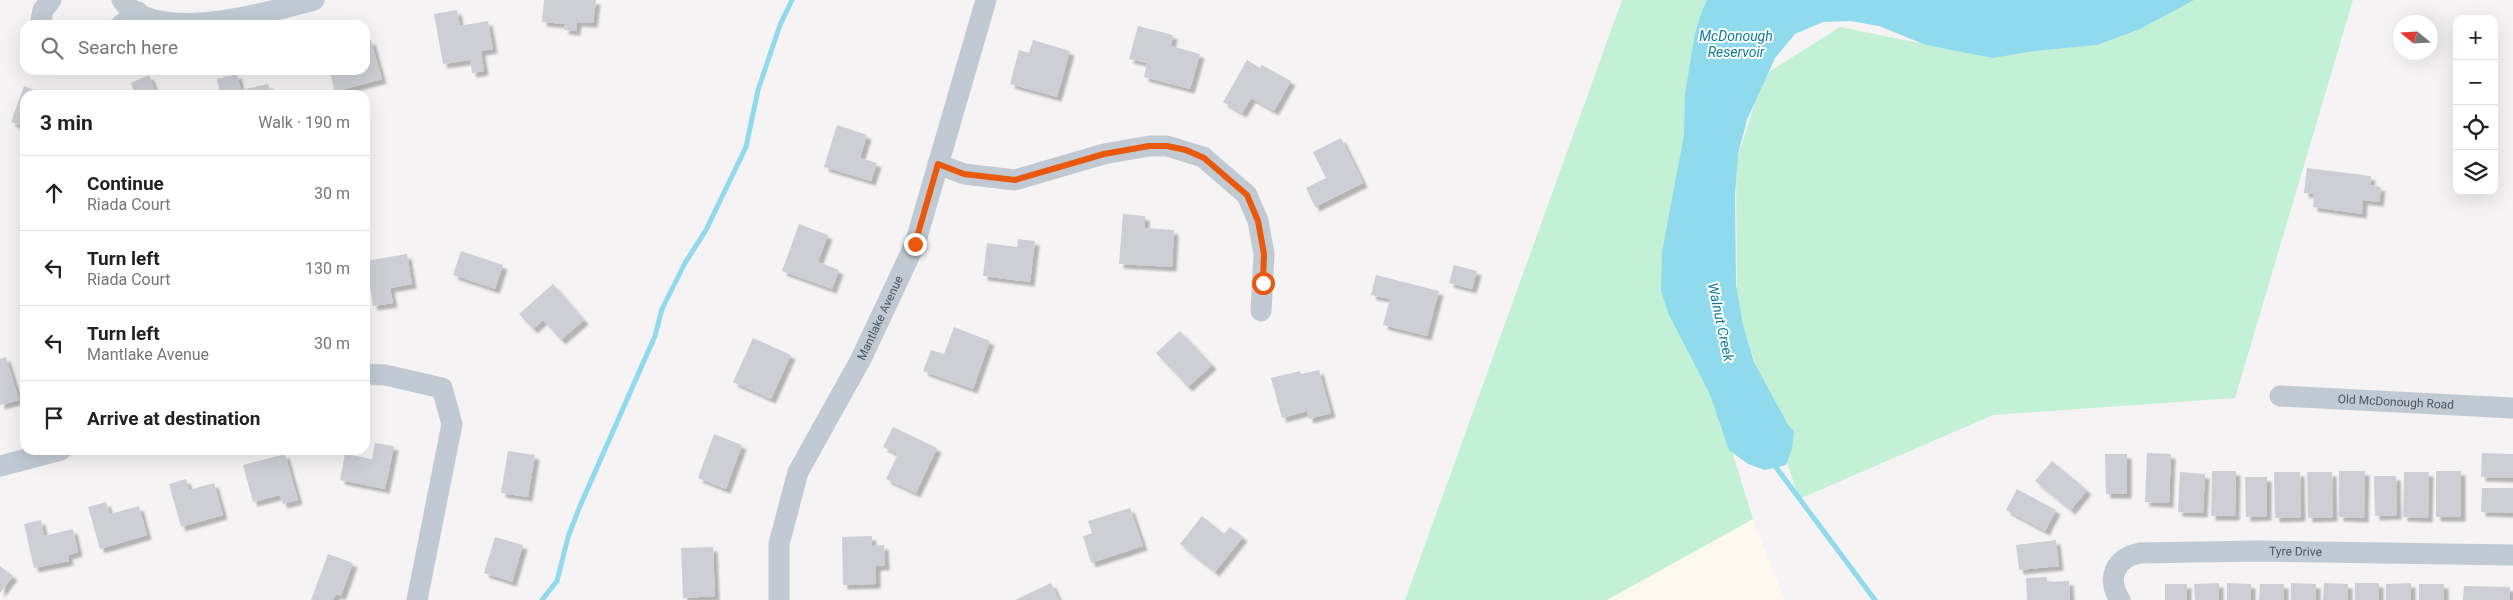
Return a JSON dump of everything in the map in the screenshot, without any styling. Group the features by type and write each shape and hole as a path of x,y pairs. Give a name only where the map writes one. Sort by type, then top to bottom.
{"street":[{"path":"41,20 43,10 51,0"},
{"path":"229,20 314,0"},
{"name":"Mantlake Avenue","path":"779,600 780,544 798,472 861,359 915,244 986,0"},
{"path":"123,20 130,6 149,19 156,20"},
{"path":"938,164 964,174 1015,180 1104,154 1149,146 1167,146 1204,158 1247,195 1258,221 1264,254 1261,310"},
{"path":"370,374 385,375 442,388 452,424 417,600"},
{"name":"Old McDonough Road","path":"2280,396 2513,408"},
{"path":"0,466 42,455"},
{"name":"Tyre Drive","path":"2120,600 2112,580 2116,568 2130,555 2140,553 2257,551 2513,555"}],"shaded area":[{"path":"1753,519 1785,600 1607,600"}],"green space":[{"path":"1622,0 1748,0 1682,290 1753,519 1607,600 1405,600"},
{"path":"2136,0 2353,0 2235,398 1993,415 1799,499 1737,308 1736,162 1764,75 1840,27 1954,50"}],"water":[{"name":"McDonough Reservoir","path":"1707,0 2194,0 2140,29 2097,45 2034,51 1993,58 1926,45 1879,26 1850,21 1823,22 1795,34 1775,58 1747,120 1738,154 1735,195 1736,284 1743,325 1754,362 1788,425 1794,431 1792,449 1786,465 1765,470 1748,464 1729,450 1709,392 1669,315 1661,291 1662,252 1684,135 1685,94 1695,33"}],"building":[{"path":"544,0 596,0 593,23 577,22 576,31 564,30 565,24 542,22"},
{"path":"457,10 460,26 488,21 493,49 481,51 484,71 472,73 470,60 443,64 434,14"},
{"path":"1138,26 1173,35 1171,46 1200,54 1190,89 1144,77 1147,63 1129,59"},
{"path":"370,40 382,79 342,90 334,90 330,75 370,75"},
{"path":"1033,40 1070,51 1057,97 1010,84 1019,50 1029,53"},
{"path":"1247,60 1260,68 1262,65 1291,81 1274,111 1251,98 1242,113 1223,102"},
{"path":"149,75 155,90 133,90 131,83"},
{"path":"237,75 241,90 219,90 217,79"},
{"path":"268,84 270,90 241,90"},
{"path":"24,86 34,90 23,90"},
{"path":"20,97 20,125 11,122"},
{"path":"837,125 867,135 860,158 877,163 871,181 824,167"},
{"path":"1341,138 1363,183 1315,207 1306,188 1326,178 1313,152"},
{"path":"2307,168 2371,176 2370,185 2381,187 2379,202 2363,200 2362,214 2313,207 2314,194 2304,193"},
{"path":"1123,214 1145,216 1145,228 1174,230 1172,267 1119,264"},
{"path":"799,224 828,235 818,262 839,270 832,289 782,271"},
{"path":"1018,239 1035,241 1030,282 983,276 987,243 1017,247"},
{"path":"461,251 503,265 495,289 453,275"},
{"path":"407,254 412,284 390,288 393,303 373,306 370,287 370,260"},
{"path":"1454,265 1477,271 1472,289 1449,283"},
{"path":"1376,275 1439,291 1427,336 1383,325 1390,299 1371,295"},
{"path":"553,284 584,320 561,340 543,320 533,329 519,314"},
{"path":"954,327 990,341 973,389 923,371 931,350 944,354"},
{"path":"1180,331 1212,365 1188,387 1156,353"},
{"path":"753,338 791,355 771,399 733,382"},
{"path":"6,357 19,400 0,405 0,359"},
{"path":"1319,370 1331,413 1309,419 1307,411 1282,418 1271,378 1300,371 1301,374"},
{"path":"893,427 937,448 916,493 886,479 898,454 883,447"},
{"path":"714,434 742,445 726,489 698,478"},
{"path":"375,443 394,446 385,489 340,480 345,455 372,459"},
{"path":"508,451 535,455 528,497 501,493"},
{"path":"2147,453 2171,454 2169,503 2145,502"},
{"path":"2482,453 2513,454 2513,478 2481,477"},
{"path":"2105,454 2127,454 2127,494 2106,494"},
{"path":"285,455 298,500 283,504 280,495 253,502 243,465"},
{"path":"2052,461 2087,490 2071,510 2035,481"},
{"path":"2212,471 2236,471 2235,516 2211,516"},
{"path":"2339,471 2365,471 2364,518 2339,517"},
{"path":"2436,471 2461,471 2461,517 2436,517"},
{"path":"2180,472 2205,474 2203,513 2178,512"},
{"path":"2274,472 2300,472 2301,517 2275,518"},
{"path":"2307,472 2332,472 2333,517 2308,518"},
{"path":"2404,472 2429,472 2428,518 2403,517"},
{"path":"2374,476 2396,476 2397,515 2375,516"},
{"path":"2245,477 2267,477 2267,516 2246,517"},
{"path":"186,479 189,490 214,483 223,515 181,527 169,484"},
{"path":"2482,488 2513,488 2513,513 2481,512"},
{"path":"2017,489 2056,510 2045,531 2006,510"},
{"path":"106,502 110,514 139,506 147,535 100,549 88,507"},
{"path":"1130,508 1143,546 1091,563 1083,536 1092,533 1088,521"},
{"path":"1202,516 1224,534 1230,527 1243,537 1215,572 1180,544"},
{"path":"41,520 44,536 73,529 78,552 68,555 69,561 34,568 24,524"},
{"path":"872,536 872,546 884,545 885,566 876,566 876,584 843,585 842,537"},
{"path":"495,537 523,545 512,582 484,573"},
{"path":"2056,540 2059,566 2019,570 2016,545"},
{"path":"713,547 715,596 683,598 681,548"},
{"path":"328,554 353,563 341,596 336,594 333,600 311,600"},
{"path":"0,566 13,576 0,593"},
{"path":"2047,577 2047,582 2069,581 2070,600 2027,600 2026,578"},
{"path":"1051,583 1059,600 1015,600"},
{"path":"2219,583 2219,600 2195,600 2194,584"},
{"path":"2227,583 2251,584 2251,600 2227,600"},
{"path":"2291,583 2316,584 2316,600 2291,600"},
{"path":"2324,583 2348,584 2348,600 2323,600"},
{"path":"2355,583 2379,583 2379,600 2355,600"},
{"path":"2411,583 2411,600 2386,600 2386,584"},
{"path":"2165,584 2187,584 2187,600 2165,600"},
{"path":"2260,584 2284,584 2284,600 2259,600"},
{"path":"2419,584 2444,584 2444,600 2419,600"},
{"path":"2464,586 2510,587 2510,600 2463,600"}],"waterway":[{"path":"542,600 557,581 568,537 655,336 662,309 685,263 706,230 746,147 758,90 780,25 792,0"},
{"name":"Walnut Creek","path":"1772,462 1875,600"}],"route":[{"path":"915,244 938,164 964,174 1015,180 1104,154 1149,146 1167,146 1186,150 1204,158 1247,195 1258,221 1264,254 1263,283"}]}
